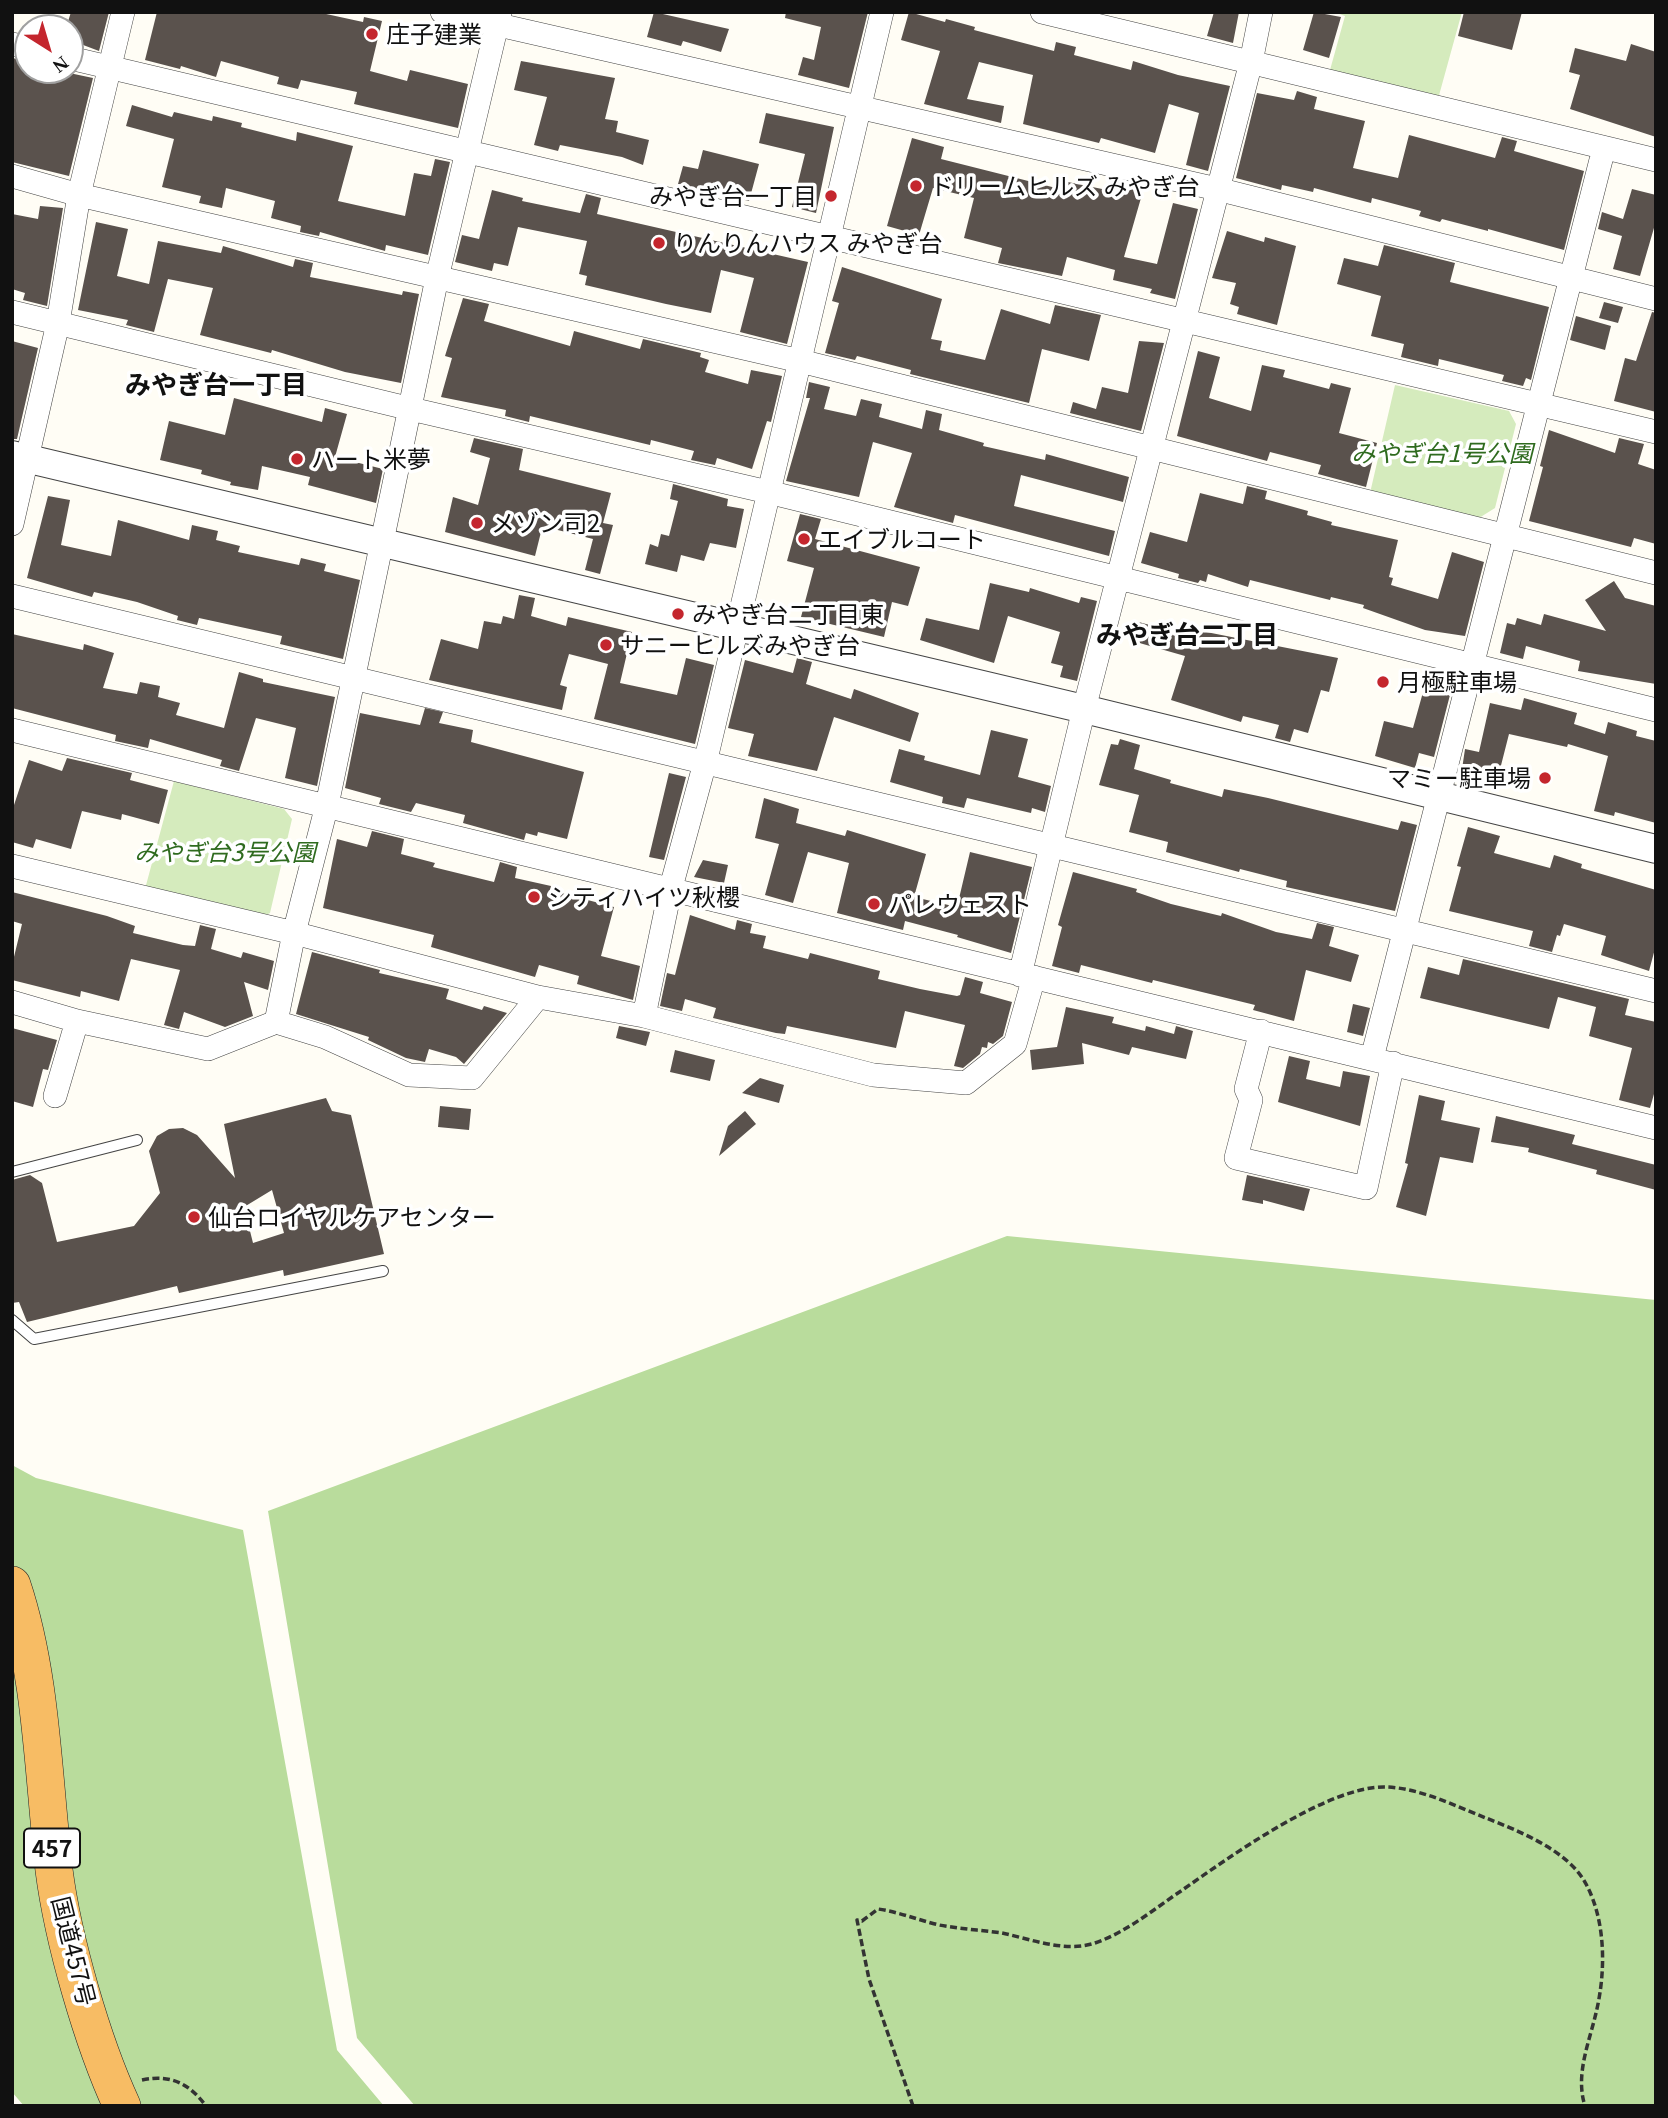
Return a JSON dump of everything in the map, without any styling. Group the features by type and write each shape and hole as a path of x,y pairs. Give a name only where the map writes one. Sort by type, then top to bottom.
{"highway":[{"name":"国道457号","path":"12,1585 27,1631 55,1874 80,1987 118,2096"}],"street":[{"path":"12,524 20,457 58,323 79,195 123,12"},
{"path":"442,12 498,19 1217,189 1656,299"},
{"path":"643,1016 670,891 706,759 735,628 832,235 882,12"},
{"path":"1042,12 1656,160"},
{"path":"12,866 294,933 538,998 643,1016 873,1076 966,1083 1015,1044 1051,846 1251,62 1261,12"},
{"path":"276,1022 294,933 327,805 465,151 498,19"},
{"path":"84,61 832,235 1656,432"},
{"path":"1261,1031 1246,1089 1251,1100 1236,1158 1366,1188 1383,1061 1405,930 1604,148"},
{"path":"12,176 79,195 800,361 1656,573"},
{"path":"12,312 768,492 1656,710"},
{"path":"20,457 1084,709 1656,849"},
{"path":"12,596 706,759 1051,846 1656,991"},
{"path":"12,730 1656,1128"},
{"path":"12,1002 77,1021 208,1049 276,1022 325,1037 409,1074 472,1078 538,998"},
{"path":"55,1096 77,1021"}],"lane":[{"path":"12,1172 136,1140"},
{"path":"12,1320 34,1339 383,1271"}],"path":[{"path":"912,2106 869,1979 857,1920 862,1921 878,1909 938,1925 1001,1933 1053,1945 1094,1944 1127,1928 1222,1862 1310,1811 1354,1789 1387,1787 1434,1797 1500,1823 1566,1859 1586,1883 1603,1938 1597,2009 1584,2058 1581,2094 1585,2106"},
{"path":"118,2096 161,2077 177,2080 195,2092 206,2106"}],"green space":[{"path":"1334,12 1462,12 1438,99 1330,70 1345,16"},
{"name":"みやぎ台1号公園","path":"1395,385 1509,411 1516,424 1495,508 1479,518 1370,493"},
{"name":"みやぎ台3号公園","path":"174,781 284,809 292,819 270,913 259,918 145,889"},
{"path":"1007,1236 1656,1300 1656,2106 415,2106 357,2038 268,1511"},
{"path":"12,1465 36,1478 243,1530 337,2050 384,2106 24,2106 12,2092"}],"building":[{"path":"109,12 99,51 84,45 84,14 70,14"},
{"path":"157,12 317,12 363,22 364,17 382,21 370,71 407,81 410,70 468,84 458,128 354,104 357,92 301,80 298,89 277,84 279,77 221,61 216,77 181,66 180,69 145,60"},
{"path":"654,12 729,29 721,52 683,41 681,46 647,37"},
{"path":"786,12 868,12 849,88 798,75 803,57 814,60 821,27 785,18"},
{"path":"909,12 945,22 946,19 975,27 974,30 1054,51 1056,42 1076,47 1074,55 1131,70 1133,61 1178,75 1230,86 1208,171 1186,165 1199,113 1169,104 1155,153 1101,138 1099,143 1023,124 1033,75 979,62 967,99 1004,106 1001,123 924,104 940,51 901,40"},
{"path":"1214,12 1239,12 1233,43 1207,36"},
{"path":"1314,12 1341,17 1329,58 1303,50"},
{"path":"1464,12 1522,12 1512,50 1458,36"},
{"path":"1631,44 1656,52 1656,137 1570,109 1580,75 1569,72 1575,48 1626,61"},
{"path":"12,58 14,84 84,84 84,76 93,78 69,176 12,162"},
{"path":"521,61 615,78 605,119 618,121 616,132 649,140 643,165 622,157 560,145 558,151 534,145 547,97 514,90"},
{"path":"1297,91 1317,97 1314,109 1365,121 1353,168 1398,178 1409,135 1495,158 1502,137 1517,141 1514,151 1584,171 1564,250 1488,229 1442,219 1440,222 1419,216 1421,211 1372,198 1371,203 1314,188 1313,192 1282,185 1281,190 1236,178 1257,93 1294,100"},
{"path":"132,105 172,117 174,112 212,121 213,116 242,123 241,127 296,141 297,132 353,146 338,201 405,216 414,173 431,176 435,159 450,162 428,255 386,245 385,251 320,232 319,236 300,232 301,226 271,218 275,201 226,188 222,208 199,203 201,196 162,187 174,139 126,126"},
{"path":"766,113 834,127 816,213 792,207 805,154 759,143"},
{"path":"912,138 944,147 941,159 1056,188 1058,180 1107,190 1109,182 1143,191 1124,257 1157,264 1173,203 1198,209 1175,299 1150,293 1152,289 1113,280 1115,270 1067,257 1062,276 998,263 1002,248 964,238 974,198 933,188 919,235 887,226"},
{"path":"703,150 759,164 749,201 678,184 683,166 698,169"},
{"path":"1632,189 1656,195 1656,221 1640,276 1613,269 1622,236 1598,229 1602,212 1623,219"},
{"path":"492,190 523,198 522,201 580,213 586,194 601,198 597,214 808,262 787,344 740,332 754,278 721,270 711,313 666,304 585,285 587,276 579,274 587,241 518,227 508,266 494,263 492,271 455,262 462,235 479,239"},
{"path":"40,206 63,208 47,306 23,300 25,293 12,289 12,214 38,219"},
{"path":"96,222 128,229 117,276 149,284 158,241 221,253 223,246 293,267 295,259 313,263 310,277 402,295 403,291 419,294 401,383 345,372 272,350 271,353 200,335 213,288 168,279 154,332 126,325 128,320 78,310"},
{"path":"1227,231 1264,242 1265,237 1296,246 1277,325 1237,314 1239,307 1230,304 1236,283 1212,278"},
{"path":"1384,245 1455,263 1450,282 1549,307 1531,380 1526,378 1523,386 1502,381 1504,375 1439,359 1438,366 1401,357 1404,344 1371,336 1381,296 1337,284 1344,258 1378,266"},
{"path":"842,267 942,299 931,339 942,341 940,350 985,360 1001,309 1050,324 1055,305 1101,315 1089,361 1042,349 1029,403 910,374 911,370 857,356 855,360 825,353 839,303 832,301"},
{"path":"463,298 489,304 484,321 570,346 574,331 640,349 643,339 701,353 700,357 709,360 705,372 748,384 751,370 782,376 771,422 767,421 752,469 717,458 715,465 691,460 694,451 651,440 650,445 530,416 529,422 505,416 506,410 441,397 452,358 445,356"},
{"path":"1604,302 1623,307 1618,323 1599,318"},
{"path":"1652,312 1656,313 1656,412 1614,401 1625,358 1636,361"},
{"path":"1576,316 1611,326 1605,350 1570,340"},
{"path":"12,341 38,348 17,439 12,439"},
{"path":"1139,341 1164,343 1141,431 1070,413 1073,402 1096,409 1102,387 1128,393"},
{"path":"1198,351 1220,357 1209,398 1251,411 1262,365 1285,370 1283,377 1329,389 1331,383 1351,388 1339,433 1377,443 1366,487 1318,474 1321,465 1270,452 1267,461 1177,436"},
{"path":"809,382 830,387 824,409 856,416 861,399 882,404 879,417 922,429 926,410 942,414 939,430 984,443 983,446 1045,460 1046,454 1129,477 1123,502 1021,475 1014,506 1115,531 1109,556 955,515 953,523 894,507 912,453 873,442 859,497 786,481 810,398 806,398"},
{"path":"234,398 322,422 325,408 347,414 335,457 383,469 376,503 308,485 310,477 262,466 258,490 230,485 231,482 201,474 202,470 160,460 169,421 225,435"},
{"path":"1549,430 1615,453 1619,438 1644,444 1638,464 1656,470 1656,544 1634,538 1631,547 1529,521"},
{"path":"474,438 523,449 519,470 611,493 603,523 613,525 600,574 585,570 593,539 542,528 535,556 445,532 453,497 478,505 490,458 470,452"},
{"path":"673,484 728,499 727,506 744,509 736,548 710,543 704,561 681,555 677,572 645,564 650,544 658,547 661,534 669,536 678,501 670,499"},
{"path":"1247,486 1267,491 1265,499 1308,511 1307,515 1332,522 1331,525 1398,540 1389,577 1393,578 1391,585 1438,599 1452,552 1484,562 1465,636 1425,630 1363,608 1364,605 1331,597 1330,600 1250,580 1248,587 1208,574 1206,582 1200,580 1198,583 1178,578 1179,574 1141,563 1150,532 1187,542 1200,493 1243,504"},
{"path":"48,496 70,500 61,545 111,556 118,520 189,540 192,525 218,531 216,540 240,546 238,552 299,565 301,558 326,564 324,571 360,580 343,659 280,644 282,636 199,618 197,625 177,620 178,616 137,602 94,592 92,597 27,578"},
{"path":"800,514 821,519 815,539 920,567 908,606 892,602 884,637 801,617 814,568 787,561"},
{"path":"1614,581 1625,598 1656,606 1656,684 1578,671 1580,661 1526,646 1523,659 1500,653 1507,623 1515,625 1517,618 1541,625 1544,614 1606,631 1585,600"},
{"path":"990,583 1029,592 1030,588 1079,603 1081,597 1097,601 1077,681 1060,677 1063,666 1051,663 1060,632 1008,616 994,663 920,640 926,618 979,630"},
{"path":"519,595 535,598 531,616 566,626 568,617 632,632 620,683 677,695 686,658 714,665 695,744 594,719 608,664 569,654 560,685 567,687 562,710 429,680 441,639 478,649 484,621 501,624 503,616 514,619"},
{"path":"1135,621 1190,636 1191,629 1338,658 1329,692 1321,690 1308,733 1294,729 1290,742 1275,738 1279,725 1243,716 1241,722 1171,700 1185,656 1129,640"},
{"path":"12,634 83,650 84,644 114,653 103,688 137,694 140,682 160,686 158,697 180,703 176,715 224,728 239,672 263,679 263,682 335,697 317,786 285,778 296,728 256,718 239,771 220,766 222,760 150,739 148,748 115,741 116,735 12,708"},
{"path":"797,658 812,662 806,684 851,699 854,689 919,713 910,742 834,717 817,771 748,756 754,734 728,728 745,660 793,673"},
{"path":"1425,685 1451,691 1434,757 1419,753 1415,768 1375,756 1384,721 1413,728"},
{"path":"1524,698 1577,713 1574,724 1605,734 1608,722 1637,731 1636,736 1656,741 1656,823 1615,812 1614,816 1594,811 1608,756 1568,744 1567,747 1509,734 1496,785 1461,776 1465,749 1479,752 1490,703 1521,710"},
{"path":"425,708 443,712 439,723 473,730 471,742 584,772 567,839 538,832 537,836 526,833 524,840 463,823 465,815 416,803 411,812 379,804 381,798 345,788 360,713 420,725"},
{"path":"991,730 1028,739 1018,777 1051,786 1045,812 1032,808 1031,813 967,798 964,808 942,803 943,797 890,782 899,749 925,756 924,760 980,775"},
{"path":"1120,739 1140,745 1134,769 1171,780 1170,783 1222,797 1224,789 1268,798 1398,830 1401,821 1417,825 1395,911 1286,887 1287,881 1240,869 1239,872 1166,852 1168,842 1129,832 1139,795 1099,785 1111,744 1118,745"},
{"path":"67,758 132,773 130,780 168,790 159,824 122,814 121,820 82,811 71,849 36,839 33,848 12,842 12,811 29,760 62,771"},
{"path":"669,773 686,777 664,860 649,857"},
{"path":"764,798 799,809 796,823 845,836 847,830 926,854 914,897 957,907 970,852 1032,867 1011,953 905,921 903,930 837,913 849,863 808,852 793,903 765,895 779,844 755,838"},
{"path":"1468,827 1500,836 1494,853 1550,868 1554,855 1582,864 1581,868 1656,890 1656,945 1649,971 1601,955 1606,936 1564,924 1560,936 1557,935 1552,952 1529,946 1533,931 1449,911 1461,867 1457,866"},
{"path":"372,831 404,839 401,854 435,863 433,867 494,882 500,862 517,867 515,878 551,886 550,890 614,907 601,956 640,966 633,1000 577,984 579,976 539,965 535,977 431,947 434,935 323,908 337,839 367,847"},
{"path":"703,860 728,865 724,883 694,877"},
{"path":"1073,872 1137,889 1136,892 1171,904 1221,916 1222,913 1276,932 1312,939 1317,923 1334,927 1329,946 1359,955 1351,982 1306,970 1294,1021 1253,1010 1255,1005 1153,980 1152,983 1081,965 1079,973 1052,966 1062,927 1058,925"},
{"path":"12,892 107,916 135,926 133,933 183,945 195,946 200,925 216,929 211,949 241,958 243,952 274,961 268,990 244,982 253,1016 225,1027 184,1012 179,1029 164,1025 180,970 131,959 119,1001 81,991 80,997 12,980 12,965 22,924 12,921"},
{"path":"690,915 735,930 737,920 752,924 750,933 766,936 763,948 808,959 810,953 880,971 878,979 920,989 957,996 960,995 965,977 983,982 980,993 1012,1002 1003,1036 993,1044 988,1042 987,1048 982,1047 980,1054 963,1068 954,1066 965,1025 905,1011 896,1048 787,1026 785,1034 776,1033 713,1018 716,1008 685,999 682,1011 660,1006 667,973 675,975"},
{"path":"312,952 380,970 379,973 449,989 446,999 482,1010 484,1006 507,1013 464,1064 456,1057 429,1049 425,1062 406,1058 368,1040 369,1037 296,1014"},
{"path":"1463,959 1629,999 1625,1015 1656,1022 1656,1087 1650,1108 1619,1100 1632,1048 1589,1036 1596,1007 1558,997 1549,1029 1420,998 1428,967 1459,975"},
{"path":"1353,1004 1370,1008 1363,1036 1347,1032"},
{"path":"1066,1007 1114,1017 1112,1023 1145,1031 1146,1026 1174,1034 1176,1026 1193,1031 1186,1059 1132,1047 1129,1055 1082,1043 1084,1064 1032,1070 1030,1050 1057,1047"},
{"path":"619,1026 650,1032 646,1046 616,1038"},
{"path":"12,1028 57,1040 48,1070 43,1069 33,1107 12,1101"},
{"path":"675,1050 715,1060 710,1081 670,1072"},
{"path":"1289,1056 1310,1061 1306,1079 1340,1087 1343,1071 1370,1076 1360,1126 1278,1102"},
{"path":"760,1078 784,1085 779,1103 742,1093"},
{"path":"1419,1095 1445,1101 1441,1120 1480,1128 1473,1163 1440,1157 1426,1216 1396,1207 1408,1164 1405,1163"},
{"name":"仙台ロイヤルケアセンター","path":"326,1098 332,1111 351,1115 384,1254 284,1276 283,1270 179,1293 177,1286 27,1322 19,1302 12,1303 12,1180 30,1175 42,1183 57,1242 134,1226 160,1193 149,1151 157,1136 169,1129 183,1128 197,1135 235,1178 224,1124","holes":["272,1190 284,1233 253,1243 244,1207"]},
{"path":"440,1106 471,1109 469,1130 438,1127"},
{"path":"745,1111 756,1124 719,1156 728,1126"},
{"path":"1496,1116 1575,1135 1572,1144 1656,1165 1656,1190 1596,1174 1597,1170 1528,1152 1529,1148 1491,1142"},
{"path":"1247,1175 1310,1189 1304,1211 1263,1200 1263,1204 1242,1200"}],"place":[{"name":"庄子建業","path":"372,34"},
{"name":"ドリームヒルズ みやぎ台","path":"916,186"},
{"name":"みやぎ台一丁目","path":"831,196"},
{"name":"りんりんハウス みやぎ台","path":"659,243"},
{"name":"ハート米夢","path":"297,459"},
{"name":"メゾン司2","path":"477,523"},
{"name":"エイブルコート","path":"804,539"},
{"name":"みやぎ台二丁目東","path":"678,614"},
{"name":"サニーヒルズみやぎ台","path":"606,645"},
{"name":"月極駐車場","path":"1383,682"},
{"name":"マミー駐車場","path":"1545,778"},
{"name":"シティハイツ秋櫻","path":"534,897"},
{"name":"パレウェスト","path":"874,904"},
{"name":"仙台ロイヤルケアセンター","path":"194,1217"}],"district":[{"name":"みやぎ台一丁目","path":"216,384"},
{"name":"みやぎ台二丁目","path":"1187,634"}]}
